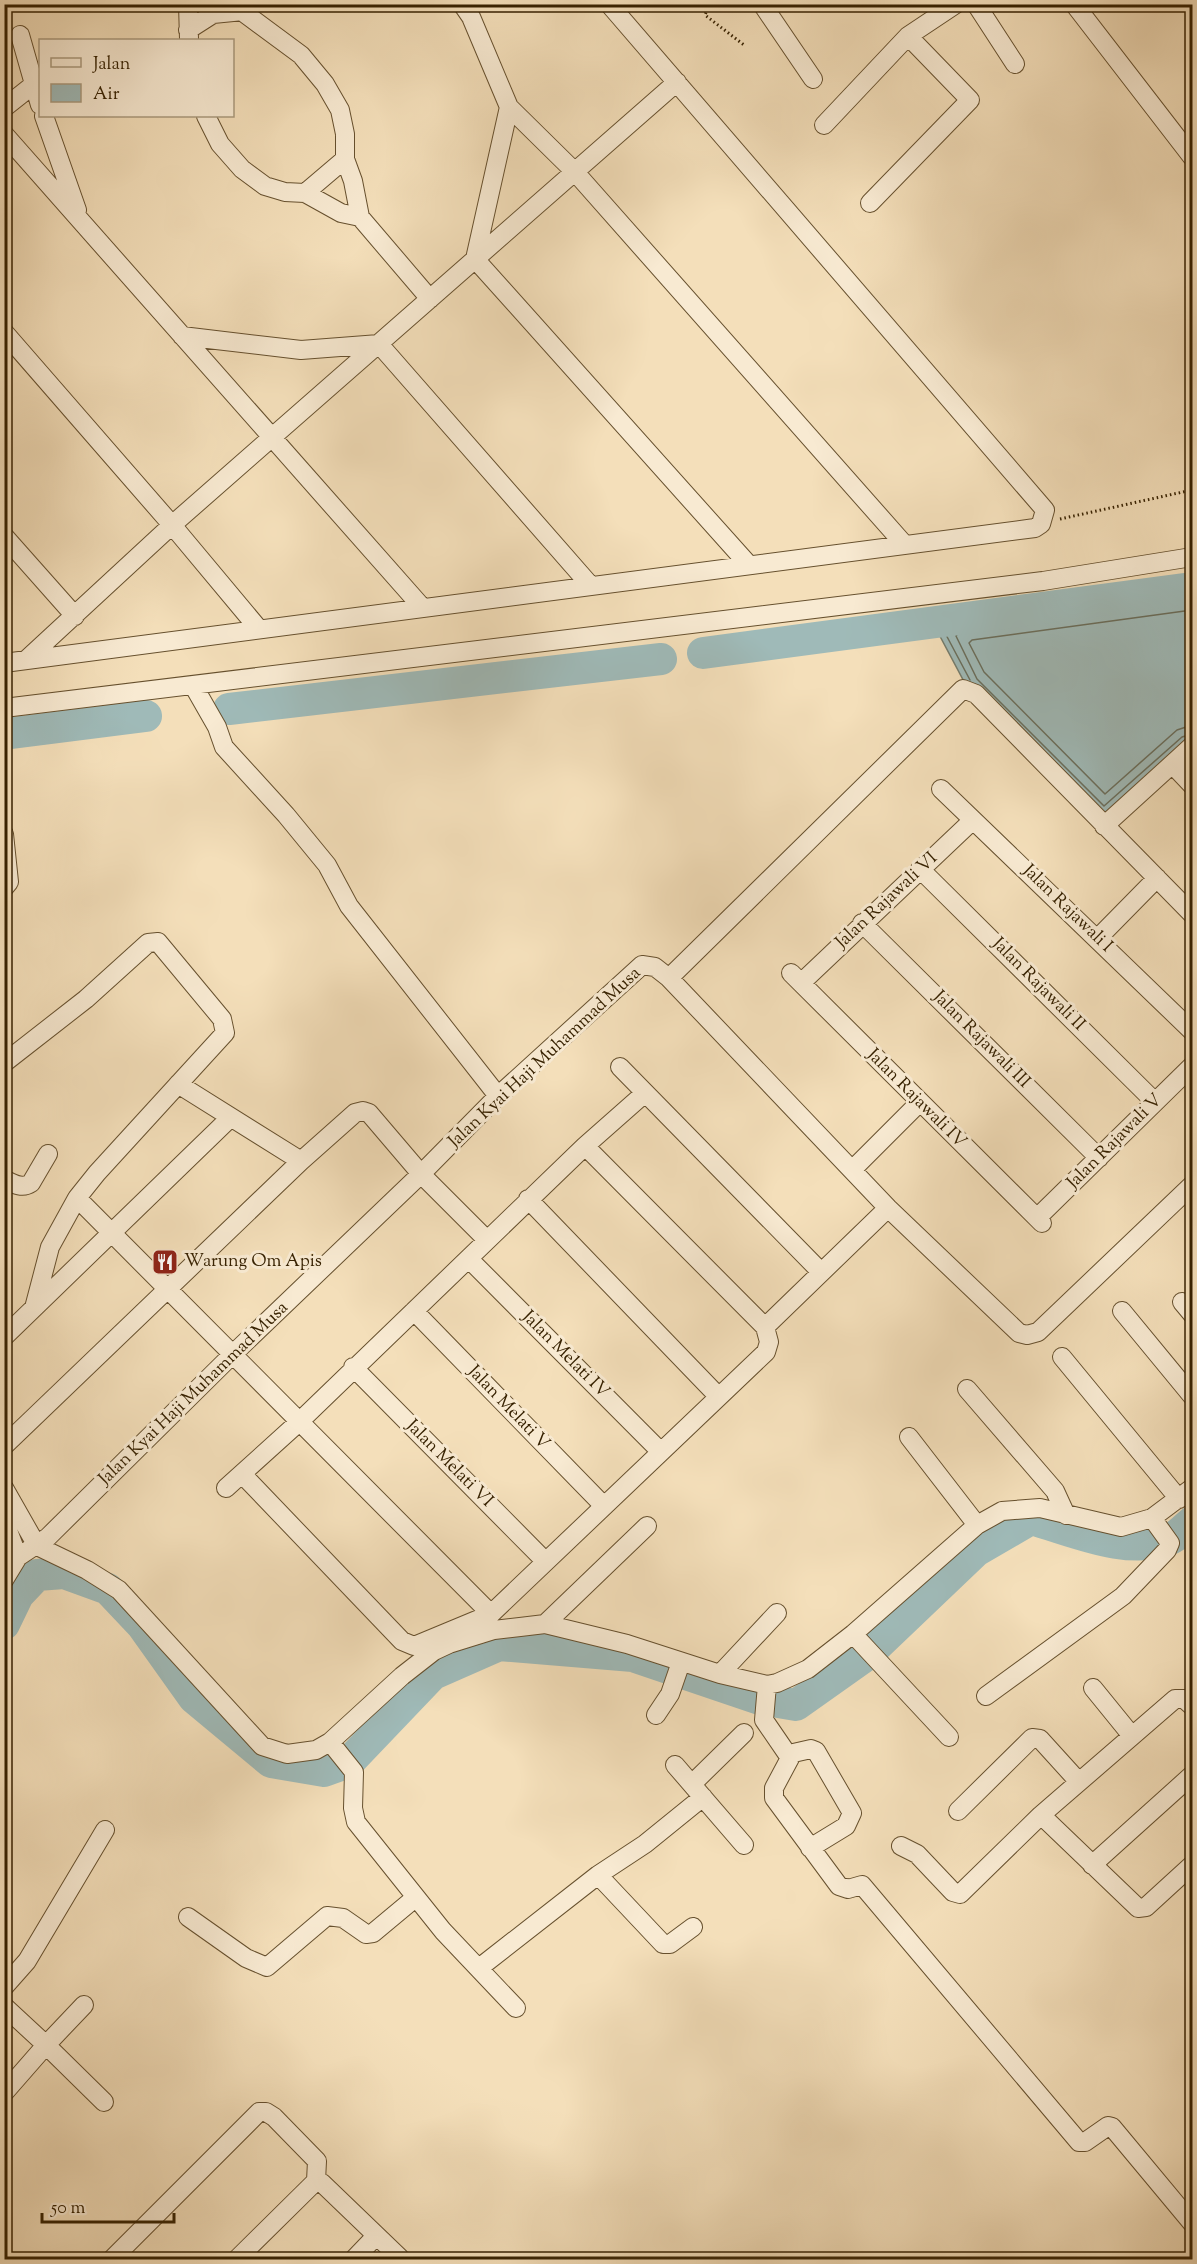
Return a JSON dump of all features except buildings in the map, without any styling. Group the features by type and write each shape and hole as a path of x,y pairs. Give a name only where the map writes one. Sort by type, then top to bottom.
{"street":[{"path":"188,4 189,35"},
{"path":"462,4 471,17 509,107 575,172 904,544"},
{"path":"4,663 421,606 1035,528 1041,524 1045,510 609,4"},
{"path":"762,4 813,79"},
{"path":"824,125 908,36 956,4"},
{"path":"976,4 1015,64"},
{"path":"1074,4 1192,157"},
{"path":"189,35 213,14 237,8 302,55 325,84 339,110 345,134 345,159 353,181 360,217 430,299"},
{"path":"20,35 39,102"},
{"path":"870,203 970,100 908,36"},
{"path":"27,659 172,525 677,82"},
{"path":"4,108 33,85"},
{"path":"475,259 509,107"},
{"path":"44,117 81,221"},
{"path":"206,117 220,144 242,169 265,186 285,192 305,193 341,213 360,217"},
{"path":"4,134 421,606"},
{"path":"305,193 345,159"},
{"path":"475,259 748,564"},
{"path":"4,332 172,525 258,628"},
{"path":"182,336 301,350 379,344"},
{"path":"379,344 590,585"},
{"path":"4,537 75,616"},
{"path":"4,708 194,688 1043,581 1192,557"},
{"path":"194,688 209,712 224,747 286,815 327,865 349,906 498,1095"},
{"path":"669,978 959,690 968,689 976,694 1192,914"},
{"path":"1104,826 1192,746"},
{"path":"1173,765 1192,785"},
{"name":"Jalan Rajawali I","path":"941,789 1192,1031"},
{"name":"Jalan Rajawali VI","path":"796,978 862,923 973,820"},
{"path":"4,834 9,882 4,888"},
{"name":"Jalan Rajawali II","path":"920,869 1155,1102"},
{"path":"1098,938 1157,878"},
{"name":"Jalan Rajawali III","path":"862,923 1099,1158"},
{"path":"4,1063 154,940 225,1024 225,1033 77,1198 50,1247 34,1308"},
{"name":"Jalan Kyai Haji Muhammad Musa","path":"4,1580 18,1557 37,1546 421,1174 498,1095 637,968 651,966 669,978 888,1208 1019,1333 1027,1335 1038,1332 1048,1324 1192,1185"},
{"name":"Jalan Rajawali IV","path":"796,978 919,1104 1040,1221"},
{"name":"Jalan Rajawali V","path":"1040,1221 1099,1158 1192,1066"},
{"path":"620,1067 820,1271"},
{"path":"178,1084 301,1161"},
{"path":"226,1488 243,1475 353,1367 469,1259 486,1239 528,1199 645,1094"},
{"path":"853,1169 919,1104"},
{"path":"4,1446 301,1161 355,1113 363,1111 369,1113 421,1174 486,1239"},
{"path":"4,1337 230,1118"},
{"path":"243,1475 408,1645 419,1645 491,1614 766,1352 769,1342 765,1327 585,1146"},
{"path":"4,1179 16,1185 27,1186 32,1183 48,1154"},
{"path":"77,1198 114,1232 298,1422 491,1614"},
{"path":"528,1199 718,1396"},
{"path":"765,1327 820,1271 888,1208"},
{"name":"Jalan Melati IV","path":"469,1259 661,1452"},
{"name":"Jalan Melati V","path":"414,1311 603,1505"},
{"path":"1122,1311 1192,1396"},
{"path":"1062,1357 1186,1494 1161,1531"},
{"name":"Jalan Melati VI","path":"353,1367 545,1561"},
{"path":"967,1389 1055,1491 1066,1515"},
{"path":"909,1437 977,1525"},
{"path":"4,1488 37,1546 95,1574 119,1590 262,1746 275,1752 341,1755"},
{"path":"341,1755 402,1676 434,1651 494,1630 545,1624 627,1644 678,1669 720,1674 767,1690 859,1639 977,1525 1002,1510 1040,1508 1120,1527 1161,1531"},
{"path":"4,1520 18,1557"},
{"path":"545,1624 647,1526"},
{"path":"986,1696 1123,1596 1167,1550 1161,1531"},
{"path":"720,1674 777,1613"},
{"path":"859,1639 949,1737"},
{"path":"656,1715 670,1694 678,1669"},
{"path":"1092,1688 1132,1736"},
{"path":"767,1690 763,1716 789,1754 790,1761 773,1794 783,1813 810,1848 842,1888 862,1885 1079,2142 1085,2142 1108,2126 1112,2127 1192,2223"},
{"path":"901,1846 917,1854 952,1892 960,1894 1041,1815 1174,1699 1184,1699 1192,1706"},
{"path":"479,1968 598,1875 645,1844 698,1791 744,1733"},
{"path":"958,1811 1032,1738 1040,1739 1079,1782"},
{"path":"789,1754 811,1749 816,1751 852,1813 851,1821 846,1826 810,1848"},
{"path":"341,1755 355,1781 353,1812 356,1822 415,1898 516,2008"},
{"path":"675,1765 744,1845"},
{"path":"1092,1865 1192,1775"},
{"path":"1041,1815 1134,1906 1143,1909 1192,1865"},
{"path":"4,1987 27,1961 105,1830"},
{"path":"598,1875 663,1944 670,1944 693,1928"},
{"path":"188,1917 246,1958 267,1967 327,1916 343,1918 366,1934 373,1933 415,1898"},
{"path":"4,2092 84,2005"},
{"path":"4,2006 104,2102"},
{"path":"111,2259 259,2112 266,2112 274,2117 317,2161 316,2181 236,2259"},
{"path":"316,2181 322,2183 400,2258"},
{"path":"353,2259 376,2236"}],"path":[{"path":"709,4 705,15 744,45"},
{"path":"1041,524 1192,490"}],"water":[{"path":"1192,587 1192,746 1104,826 968,689 933,623"}],"waterway":[{"path":"703,653 1184,589"},
{"path":"229,709 661,659"},
{"path":"4,734 146,716"},
{"path":"4,1624 18,1595 37,1575 64,1573 108,1589 142,1625 194,1698 271,1762 324,1771 349,1762 433,1674 499,1645 633,1656 760,1699 796,1705 868,1654 976,1551 1031,1519 1100,1540 1136,1545 1170,1539 1192,1522"}],"place":[{"name":"Warung Om Apis","path":"165,1262"}]}
